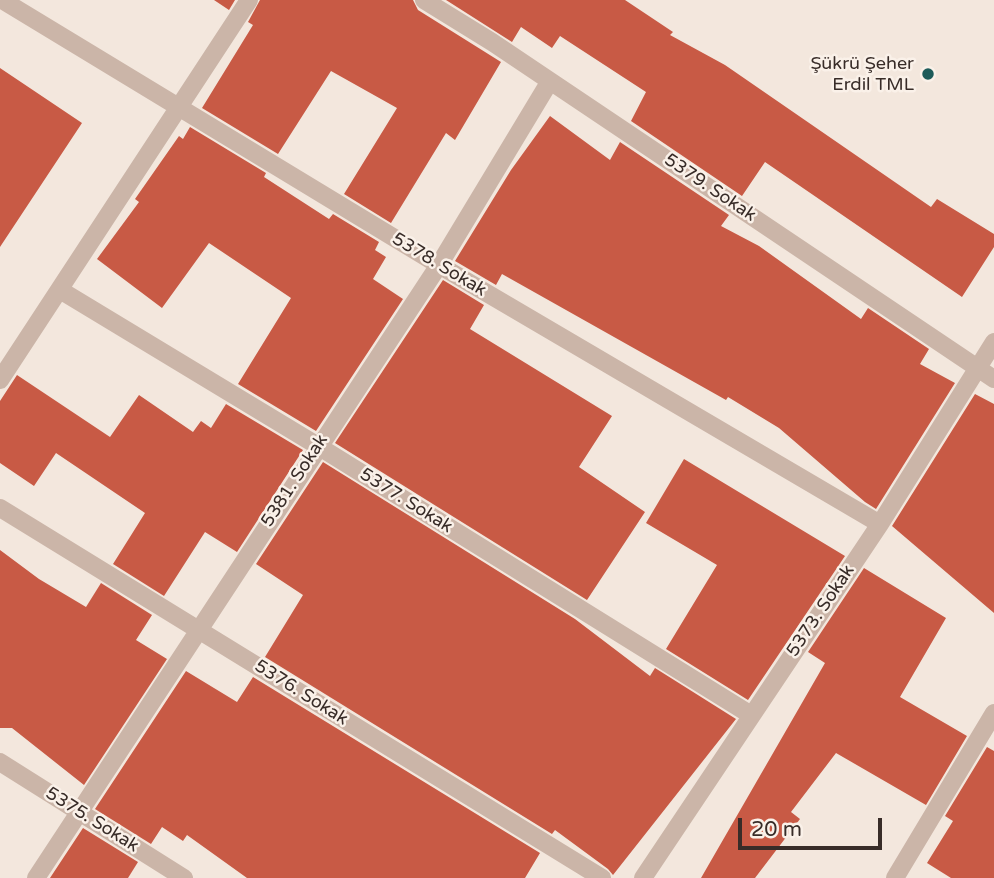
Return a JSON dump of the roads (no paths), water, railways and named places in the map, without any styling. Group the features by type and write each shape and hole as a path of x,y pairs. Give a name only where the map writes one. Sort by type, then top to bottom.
{"street":[{"path":"0,380 249,0"},
{"name":"5379. Sokak","path":"424,0 550,81 994,379"},
{"name":"5378. Sokak","path":"1,1 439,265 880,524"},
{"name":"5381. Sokak","path":"36,878 439,265 550,81"},
{"name":"5377. Sokak","path":"60,290 318,446 751,715"},
{"name":"5373. Sokak","path":"643,878 880,524 994,342"},
{"name":"5376. Sokak","path":"0,508 602,878"},
{"path":"895,878 994,713"},
{"name":"5375. Sokak","path":"0,762 184,878"}],"place":[{"name":"Şükrü Şeher Erdil TML","path":"928,74"}]}
